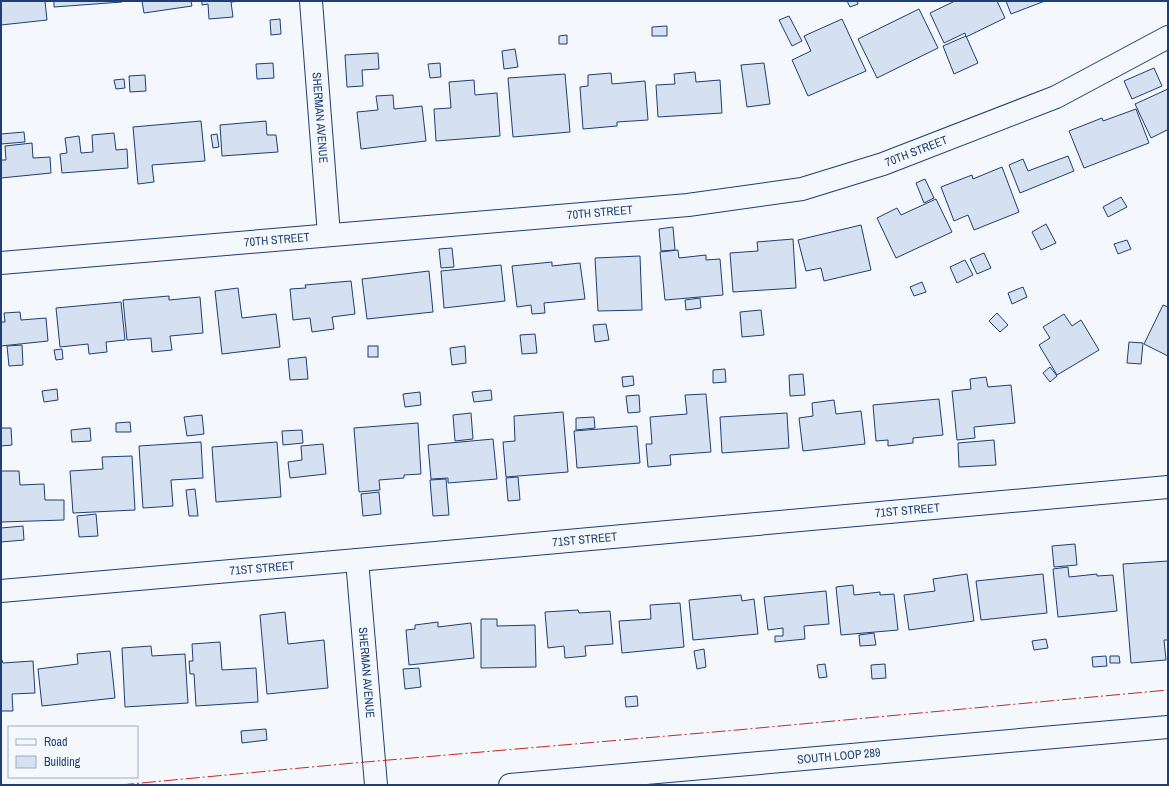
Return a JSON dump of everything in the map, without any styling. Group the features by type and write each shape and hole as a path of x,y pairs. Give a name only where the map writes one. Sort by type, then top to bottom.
{"street":[{"name":"SHERMAN AVENUE","path":"311,1 329,235"},
{"name":"70TH STREET","path":"1,263 688,205 802,189 883,164 1056,97 1168,37"},
{"name":"71ST STREET","path":"1,591 1168,487"},
{"name":"SHERMAN AVENUE","path":"357,560 376,785"},
{"name":"SOUTH LOOP 289","path":"510,785 1168,727"}],"building":[{"path":"1,1 45,1 47,20 1,25"},
{"path":"54,1 122,1 122,2 54,7"},
{"path":"142,1 191,1 192,6 144,13"},
{"path":"202,1 242,1 231,2 233,17 209,19 208,4 202,5"},
{"path":"847,1 857,1 858,4 850,7"},
{"path":"955,1 997,1 1005,18 966,37 965,33 944,43 930,13"},
{"path":"1006,1 1045,1 1011,14"},
{"path":"919,9 938,48 877,78 858,39"},
{"path":"789,16 802,41 792,46 779,20"},
{"path":"280,19 281,34 271,35 270,20"},
{"path":"842,19 866,71 808,96 792,60 811,51 804,36"},
{"path":"667,26 667,36 652,36 652,27"},
{"path":"567,35 567,44 559,44 559,36"},
{"path":"966,36 978,63 954,74 943,46"},
{"path":"515,49 518,67 504,69 502,51"},
{"path":"378,53 379,69 362,70 363,86 347,87 345,55"},
{"path":"273,63 274,78 257,79 256,64"},
{"path":"440,63 441,77 430,78 428,64"},
{"path":"764,63 770,104 747,107 741,65"},
{"path":"1154,68 1162,86 1132,99 1124,81"},
{"path":"695,72 696,82 720,80 722,113 658,117 656,85 675,84 674,74"},
{"path":"611,73 612,84 645,81 648,120 617,122 617,126 583,129 580,87 588,86 588,75"},
{"path":"565,74 570,132 513,137 508,78"},
{"path":"145,75 146,91 130,92 129,76"},
{"path":"124,79 125,88 116,89 114,80"},
{"path":"474,80 475,95 497,93 500,136 436,141 434,109 451,108 449,82"},
{"path":"1168,89 1168,132 1167,130 1151,138 1135,104"},
{"path":"393,95 394,109 422,106 426,141 361,149 357,112 378,110 376,96"},
{"path":"1136,109 1149,143 1084,168 1069,131 1102,118 1103,121"},
{"path":"201,121 205,161 152,165 154,182 138,184 133,127"},
{"path":"266,121 267,135 276,135 278,152 222,156 220,125"},
{"path":"24,132 25,142 1,144 1,134"},
{"path":"114,133 116,150 127,149 128,168 62,173 60,154 67,153 65,138 79,136 81,153 93,152 92,135"},
{"path":"217,134 219,147 213,148 211,135"},
{"path":"32,143 33,158 50,157 51,173 1,178 1,160 6,160 5,146"},
{"path":"1068,156 1074,171 1020,193 1009,165 1023,159 1028,171"},
{"path":"1002,167 1019,212 974,230 968,215 954,221 941,187 972,175 973,179"},
{"path":"925,179 934,198 924,203 916,183"},
{"path":"1121,197 1127,207 1108,217 1103,207"},
{"path":"936,199 952,232 896,258 877,218 897,208 901,215"},
{"path":"1046,224 1056,243 1041,250 1032,232"},
{"path":"861,225 871,270 824,281 821,268 806,271 798,240"},
{"path":"673,227 675,250 661,251 659,229"},
{"path":"793,239 796,288 733,292 730,253 758,251 757,242"},
{"path":"1127,240 1131,249 1118,254 1114,244"},
{"path":"452,248 454,267 441,268 439,249"},
{"path":"678,250 679,258 706,255 706,260 720,259 723,295 665,300 660,252"},
{"path":"984,253 991,268 977,274 970,259"},
{"path":"640,256 642,310 598,311 595,258"},
{"path":"965,260 973,275 957,283 950,267"},
{"path":"552,262 552,266 580,263 585,299 544,303 545,313 532,314 531,305 517,307 512,266"},
{"path":"501,265 505,301 444,308 441,271"},
{"path":"429,271 433,312 367,319 362,279"},
{"path":"351,281 355,314 332,317 334,329 312,332 310,318 293,320 290,289 306,288 305,285"},
{"path":"922,282 926,292 914,296 910,287"},
{"path":"1023,287 1027,297 1012,304 1008,293"},
{"path":"238,288 242,318 276,314 280,347 222,354 215,291"},
{"path":"169,296 169,300 200,297 203,333 170,336 172,350 152,352 151,338 127,340 123,300"},
{"path":"700,298 701,308 686,310 685,300"},
{"path":"121,302 125,340 106,342 107,352 89,354 88,344 60,347 56,308"},
{"path":"1163,305 1168,307 1168,356 1144,344"},
{"path":"761,310 764,335 742,337 740,312"},
{"path":"20,312 21,320 46,318 48,341 1,346 1,322 5,322 4,313"},
{"path":"997,313 1008,325 1000,332 989,321"},
{"path":"1064,314 1072,326 1081,320 1099,350 1057,375 1039,345 1050,338 1043,327"},
{"path":"606,324 609,340 595,342 593,325"},
{"path":"535,334 537,353 522,354 520,335"},
{"path":"1129,342 1143,343 1141,364 1127,363"},
{"path":"22,345 23,365 9,366 7,346"},
{"path":"368,346 378,346 378,357 368,357"},
{"path":"465,346 466,363 452,365 450,348"},
{"path":"62,349 63,359 56,360 54,350"},
{"path":"306,357 308,379 290,380 288,359"},
{"path":"1050,367 1057,376 1050,382 1043,373"},
{"path":"725,369 726,382 713,383 713,370"},
{"path":"803,374 805,395 790,396 789,375"},
{"path":"633,376 634,385 623,387 622,377"},
{"path":"986,377 988,387 1011,385 1015,423 974,427 975,438 957,440 952,391 971,389 970,379"},
{"path":"57,389 58,400 44,402 42,391"},
{"path":"491,390 492,400 474,402 472,392"},
{"path":"420,392 421,405 405,407 403,394"},
{"path":"706,394 711,452 670,455 671,465 648,467 646,444 652,444 650,417 687,414 685,395"},
{"path":"639,395 640,412 628,413 626,396"},
{"path":"939,399 943,435 913,438 913,443 888,446 888,440 876,441 873,405"},
{"path":"834,400 836,414 861,411 865,444 803,451 799,418 813,416 812,403"},
{"path":"563,412 568,472 506,477 503,442 515,441 514,416"},
{"path":"471,413 473,439 455,441 453,415"},
{"path":"787,413 789,448 722,453 720,417"},
{"path":"202,415 204,434 187,436 184,417"},
{"path":"594,417 595,428 576,430 576,418"},
{"path":"130,422 131,432 116,432 116,423"},
{"path":"418,423 421,474 404,475 404,478 379,480 380,490 359,492 354,428"},
{"path":"637,426 640,463 577,468 574,431"},
{"path":"1,428 11,428 12,445 1,446"},
{"path":"90,428 91,441 72,442 71,430"},
{"path":"302,430 303,443 283,445 282,431"},
{"path":"493,439 497,479 448,483 448,478 431,479 428,445"},
{"path":"994,440 996,465 959,467 958,443"},
{"path":"201,442 203,478 171,480 173,506 143,508 139,446"},
{"path":"277,442 281,497 216,502 212,447"},
{"path":"323,444 326,474 290,478 288,462 302,460 301,446"},
{"path":"132,456 135,510 73,513 70,471 103,469 102,457"},
{"path":"1,471 19,471 20,485 44,484 45,500 64,500 64,520 1,522"},
{"path":"518,477 520,500 508,501 506,478"},
{"path":"446,479 449,515 433,516 430,480"},
{"path":"195,489 198,516 189,516 186,490"},
{"path":"379,492 381,514 363,516 361,494"},
{"path":"96,514 98,536 79,537 77,516"},
{"path":"23,526 24,540 1,542 1,528"},
{"path":"1075,544 1077,565 1054,567 1052,546"},
{"path":"1168,561 1168,640 1164,640 1166,660 1131,663 1123,564"},
{"path":"1068,567 1069,577 1097,574 1097,576 1113,575 1117,611 1058,617 1053,569"},
{"path":"967,574 974,621 909,630 904,595 935,591 933,579"},
{"path":"1043,574 1047,613 981,620 976,581"},
{"path":"853,585 854,595 880,592 880,595 894,594 898,630 841,635 836,587"},
{"path":"826,591 829,624 804,626 805,639 775,642 775,636 783,636 783,628 768,630 764,597"},
{"path":"741,595 742,601 754,599 758,634 693,640 689,600"},
{"path":"680,603 684,647 622,653 619,621 651,619 650,605"},
{"path":"578,610 579,613 610,611 613,644 585,646 586,656 565,658 564,646 548,648 545,612"},
{"path":"285,612 288,644 324,640 328,688 267,694 260,615"},
{"path":"481,619 497,619 497,626 535,625 536,667 481,668"},
{"path":"438,622 438,627 471,623 474,658 409,665 406,630 415,629 415,625"},
{"path":"874,633 876,645 860,646 859,635"},
{"path":"1046,639 1048,648 1034,650 1032,641"},
{"path":"220,642 222,670 256,668 258,702 196,706 194,674 190,674 189,661 193,661 192,644"},
{"path":"151,646 152,656 185,654 188,703 125,707 122,648"},
{"path":"704,649 706,667 697,669 694,651"},
{"path":"110,651 115,698 42,706 38,669 78,664 77,654"},
{"path":"1106,656 1107,666 1093,667 1092,657"},
{"path":"1110,656 1119,656 1120,663 1110,663"},
{"path":"1,660 3,663 33,661 35,693 12,694 13,711 1,711"},
{"path":"825,664 827,677 819,678 817,665"},
{"path":"885,664 886,678 872,679 871,665"},
{"path":"419,668 421,687 405,689 403,669"},
{"path":"637,696 638,706 626,707 625,697"},
{"path":"266,729 267,740 242,743 241,731"}],"power":[{"path":"120,785 1168,690"}]}
